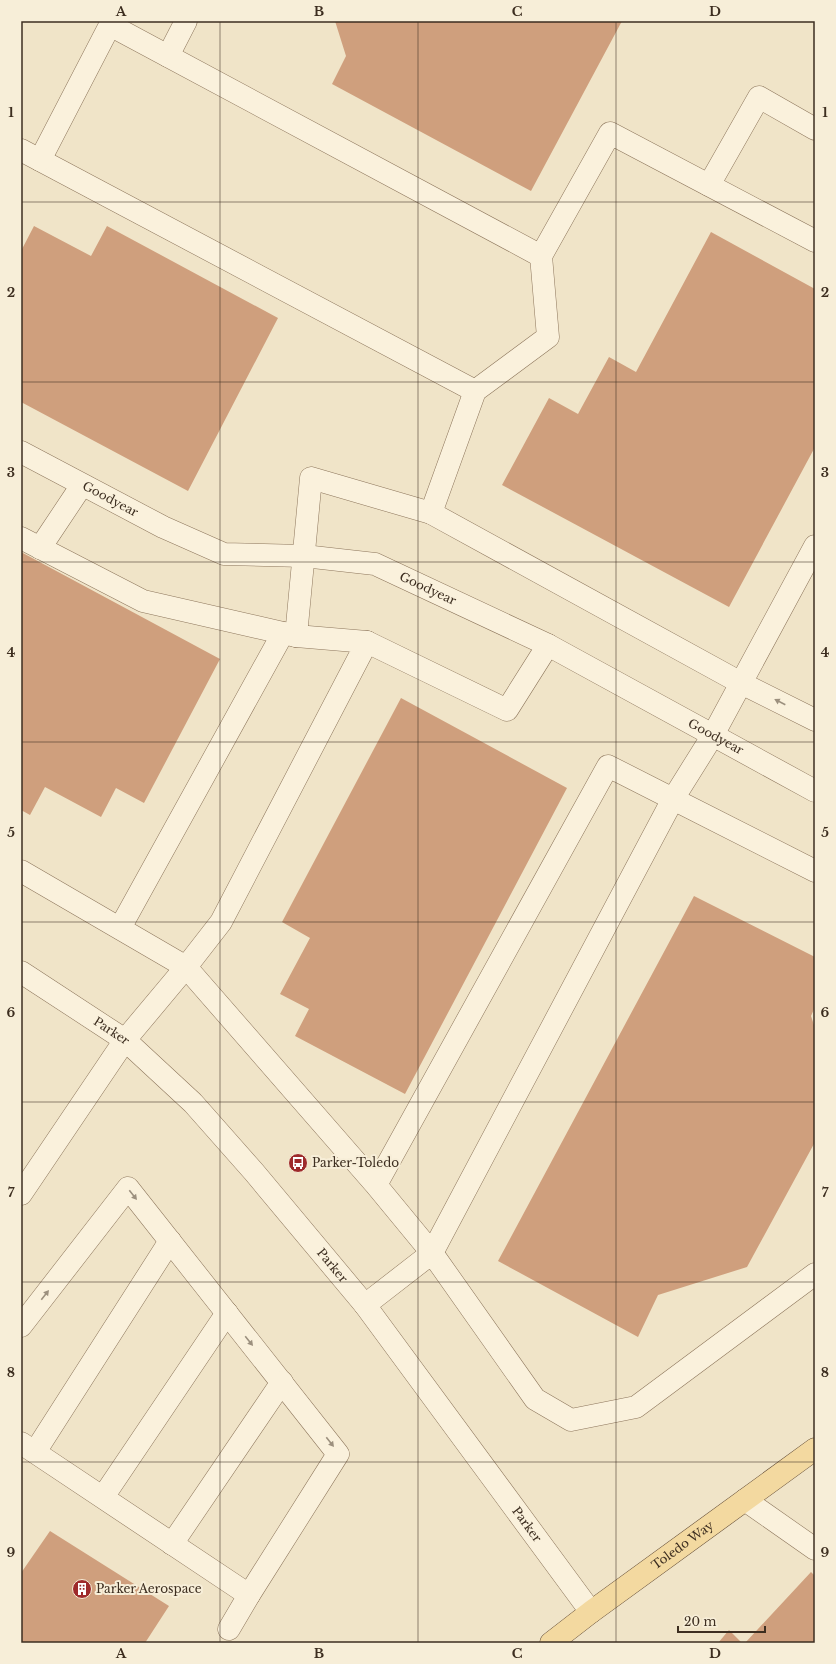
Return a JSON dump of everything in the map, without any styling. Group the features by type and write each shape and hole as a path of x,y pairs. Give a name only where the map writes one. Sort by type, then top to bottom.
{"main road":[{"name":"Toledo Way","path":"551,1643 591,1612 815,1449"}],"street":[{"path":"168,56 186,21"},
{"path":"40,160 111,23 168,56 541,256"},
{"path":"709,185 759,97 815,129"},
{"path":"431,513 475,391 548,337 541,256 610,133 815,241"},
{"path":"21,150 475,391"},
{"name":"Goodyear","path":"21,452 163,527 224,554 304,556 375,564 548,645 815,791"},
{"path":"120,928 289,635 304,556 311,478 431,513 741,683 815,720"},
{"path":"40,548 82,485"},
{"path":"21,538 143,602 289,635 367,642 507,710 548,645"},
{"path":"365,1305 432,1252 673,799 713,735 815,546"},
{"path":"21,1194 125,1040 186,967 221,922 367,642"},
{"path":"376,1185 608,766 815,871"},
{"path":"21,871 186,967 376,1185 432,1252 535,1399 572,1420 636,1407 815,1274"},
{"name":"Parker","path":"21,972 125,1040 193,1103 254,1172 365,1305 591,1612"},
{"path":"21,1326 128,1188 338,1454 229,1629"},
{"path":"170,1242 28,1447 249,1595"},
{"path":"103,1497 227,1313"},
{"path":"172,1544 282,1382"},
{"path":"745,1500 815,1549"}],"building":[{"path":"335,21 622,21 531,191 332,84 346,56"},
{"path":"34,226 91,256 107,226 278,318 188,491 21,402 21,251"},
{"path":"711,232 815,289 815,447 729,607 502,485 549,398 578,414 609,357 636,372"},
{"path":"21,552 220,659 144,803 116,788 101,817 45,787 30,815 21,810"},
{"path":"401,698 567,788 405,1094 295,1036 309,1009 280,994 310,938 282,922"},
{"path":"694,896 815,957 815,1007 811,1016 815,1028 815,1142 747,1267 658,1295 638,1337 498,1261"},
{"name":"Parker Aerospace","path":"50,1531 169,1606 145,1643 21,1643 21,1573"},
{"path":"811,1572 815,1576 815,1643 745,1643"},
{"path":"729,1630 742,1643 718,1643"}],"place":[{"name":"Parker-Toledo","path":"298,1163"},
{"name":"Parker Aerospace","path":"82,1589"}]}
